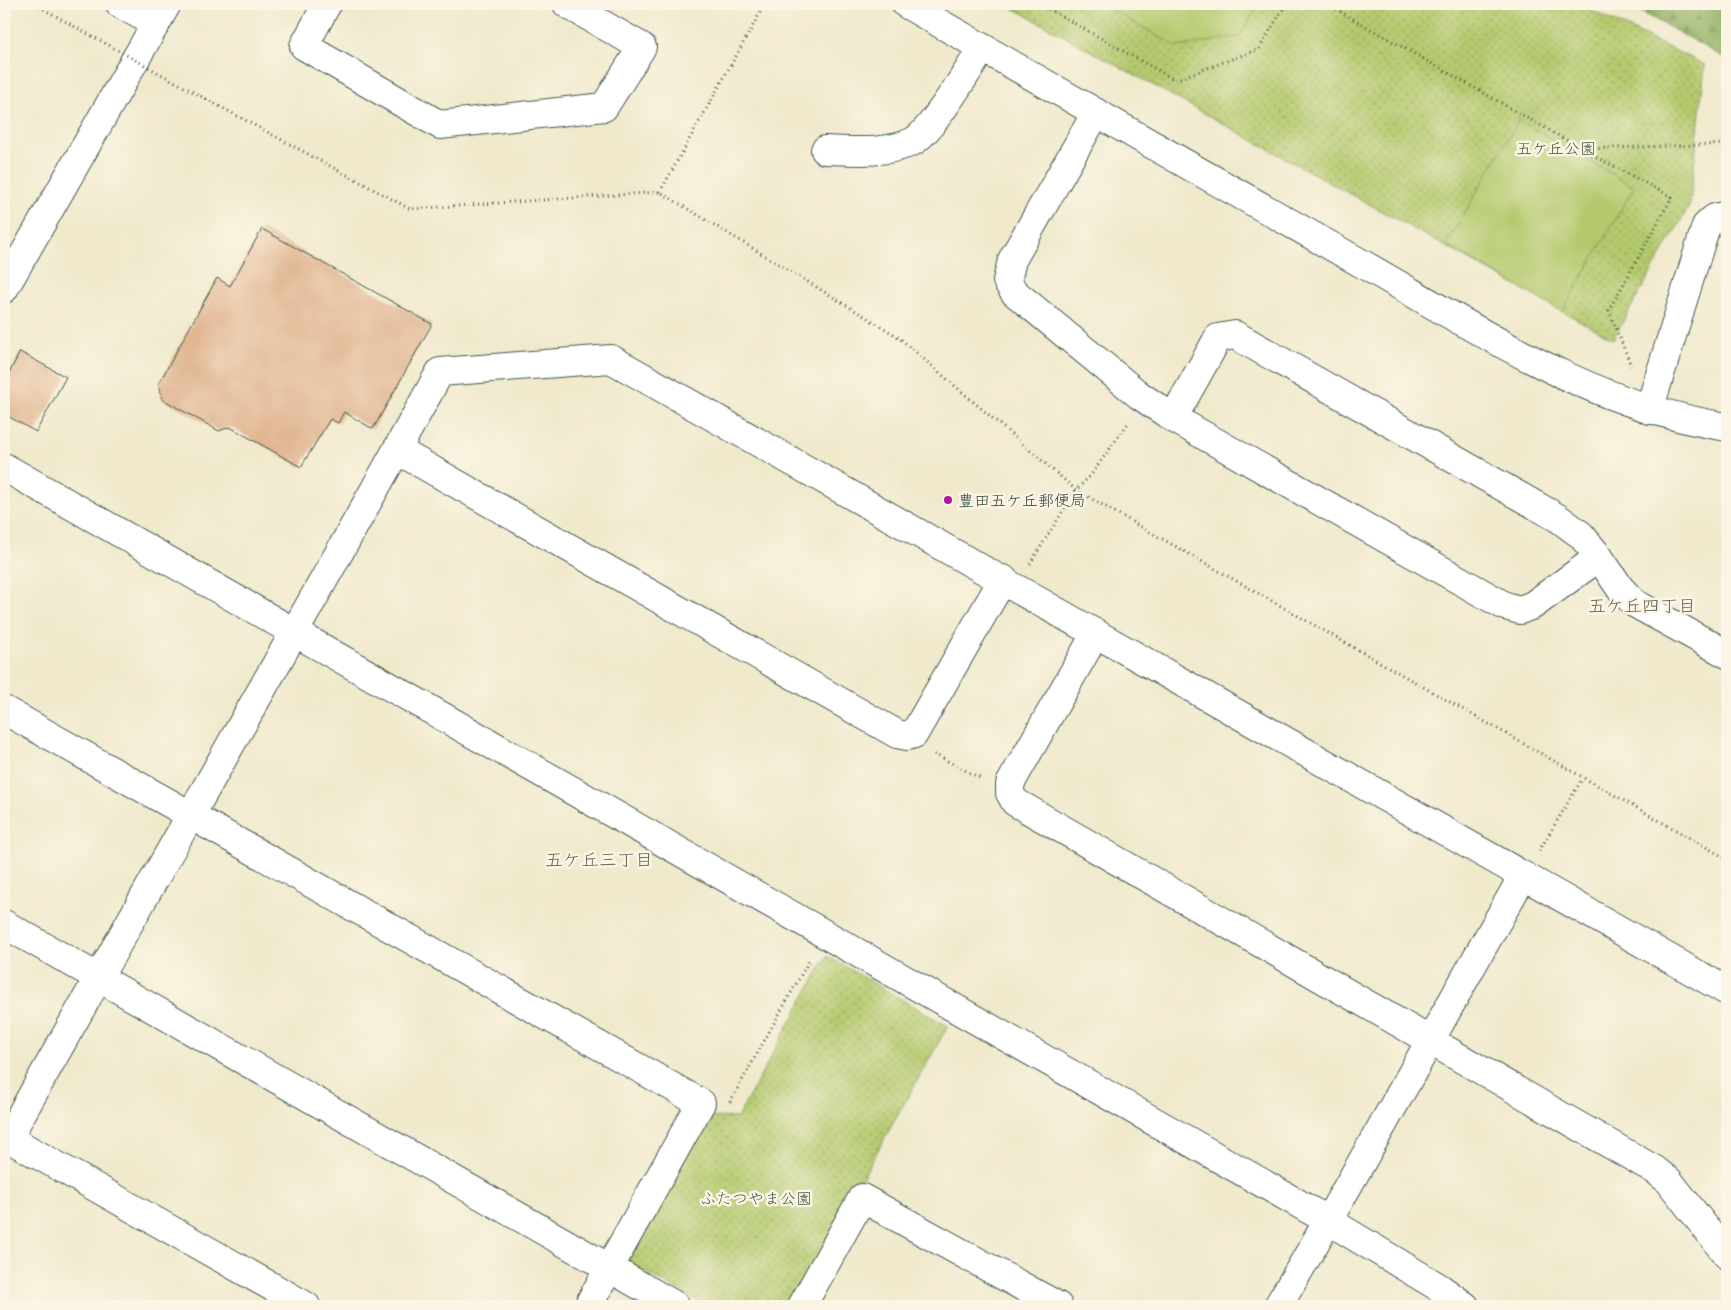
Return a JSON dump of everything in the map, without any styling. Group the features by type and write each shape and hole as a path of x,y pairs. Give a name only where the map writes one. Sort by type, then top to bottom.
{"street":[{"path":"4,289 162,14 120,4"},
{"path":"327,4 304,46 440,125 604,107 642,47 568,4"},
{"path":"906,4 1559,374 1649,410 1686,420 1727,427"},
{"path":"825,150 890,149 913,142 928,130 983,48"},
{"path":"1096,113 1012,260 1007,280 1014,292 1146,400 1173,418 1510,608 1520,610 1543,599 1599,557"},
{"path":"1649,410 1706,226 1712,219 1719,216 1727,217"},
{"path":"1173,418 1218,338 1236,335 1558,518 1581,535 1620,588 1634,603 1724,645"},
{"path":"306,1306 6,1138 295,634 440,372 611,359 1010,583 1727,991"},
{"path":"397,450 902,735 914,734 1010,583"},
{"path":"4,467 1329,1221 1440,1288 1466,1306"},
{"path":"1096,633 1010,784 1010,793 1015,802 1655,1170 1670,1181 1727,1255"},
{"path":"4,710 191,813 701,1103 588,1306"},
{"path":"1278,1306 1329,1221 1429,1040 1523,876"},
{"path":"4,924 99,976 608,1269 676,1306"},
{"path":"802,1306 862,1198 1058,1306"}],"path":[{"path":"34,4 410,209 660,192 897,336 1076,490 1727,860"},
{"path":"660,192 765,4"},
{"path":"1040,4 1175,80 1259,49 1286,4"},
{"path":"1327,4 1672,198 1608,310 1649,410"},
{"path":"1582,149 1727,144"},
{"path":"1010,583 1076,490 1091,475 1146,400"},
{"path":"927,751 1010,793"},
{"path":"1523,876 1582,779"},
{"path":"701,1103 729,1105 814,952"}],"green space":[{"name":"五ケ丘公園","path":"1006,4 1578,4 1705,65 1690,205 1613,339"},
{"path":"1102,4 1259,4 1240,36 1177,47"},
{"path":"1627,4 1727,4 1727,64 1723,57"},
{"path":"1519,120 1634,187 1562,312 1446,245"},
{"name":"ふたつやま公園","path":"827,956 948,1026 790,1306 706,1306 627,1262 707,1117 737,1118"}],"building":[{"path":"262,229 432,324 373,429 344,412 338,423 330,419 301,467 230,427 219,431 162,399 159,383 217,278 230,286"},
{"path":"20,352 66,377 36,432 4,414 4,383"}],"place":[{"name":"豊田五ケ丘郵便局","path":"948,500"}],"district":[{"name":"五ケ丘四丁目","path":"1642,606"},
{"name":"五ケ丘三丁目","path":"599,860"}]}
